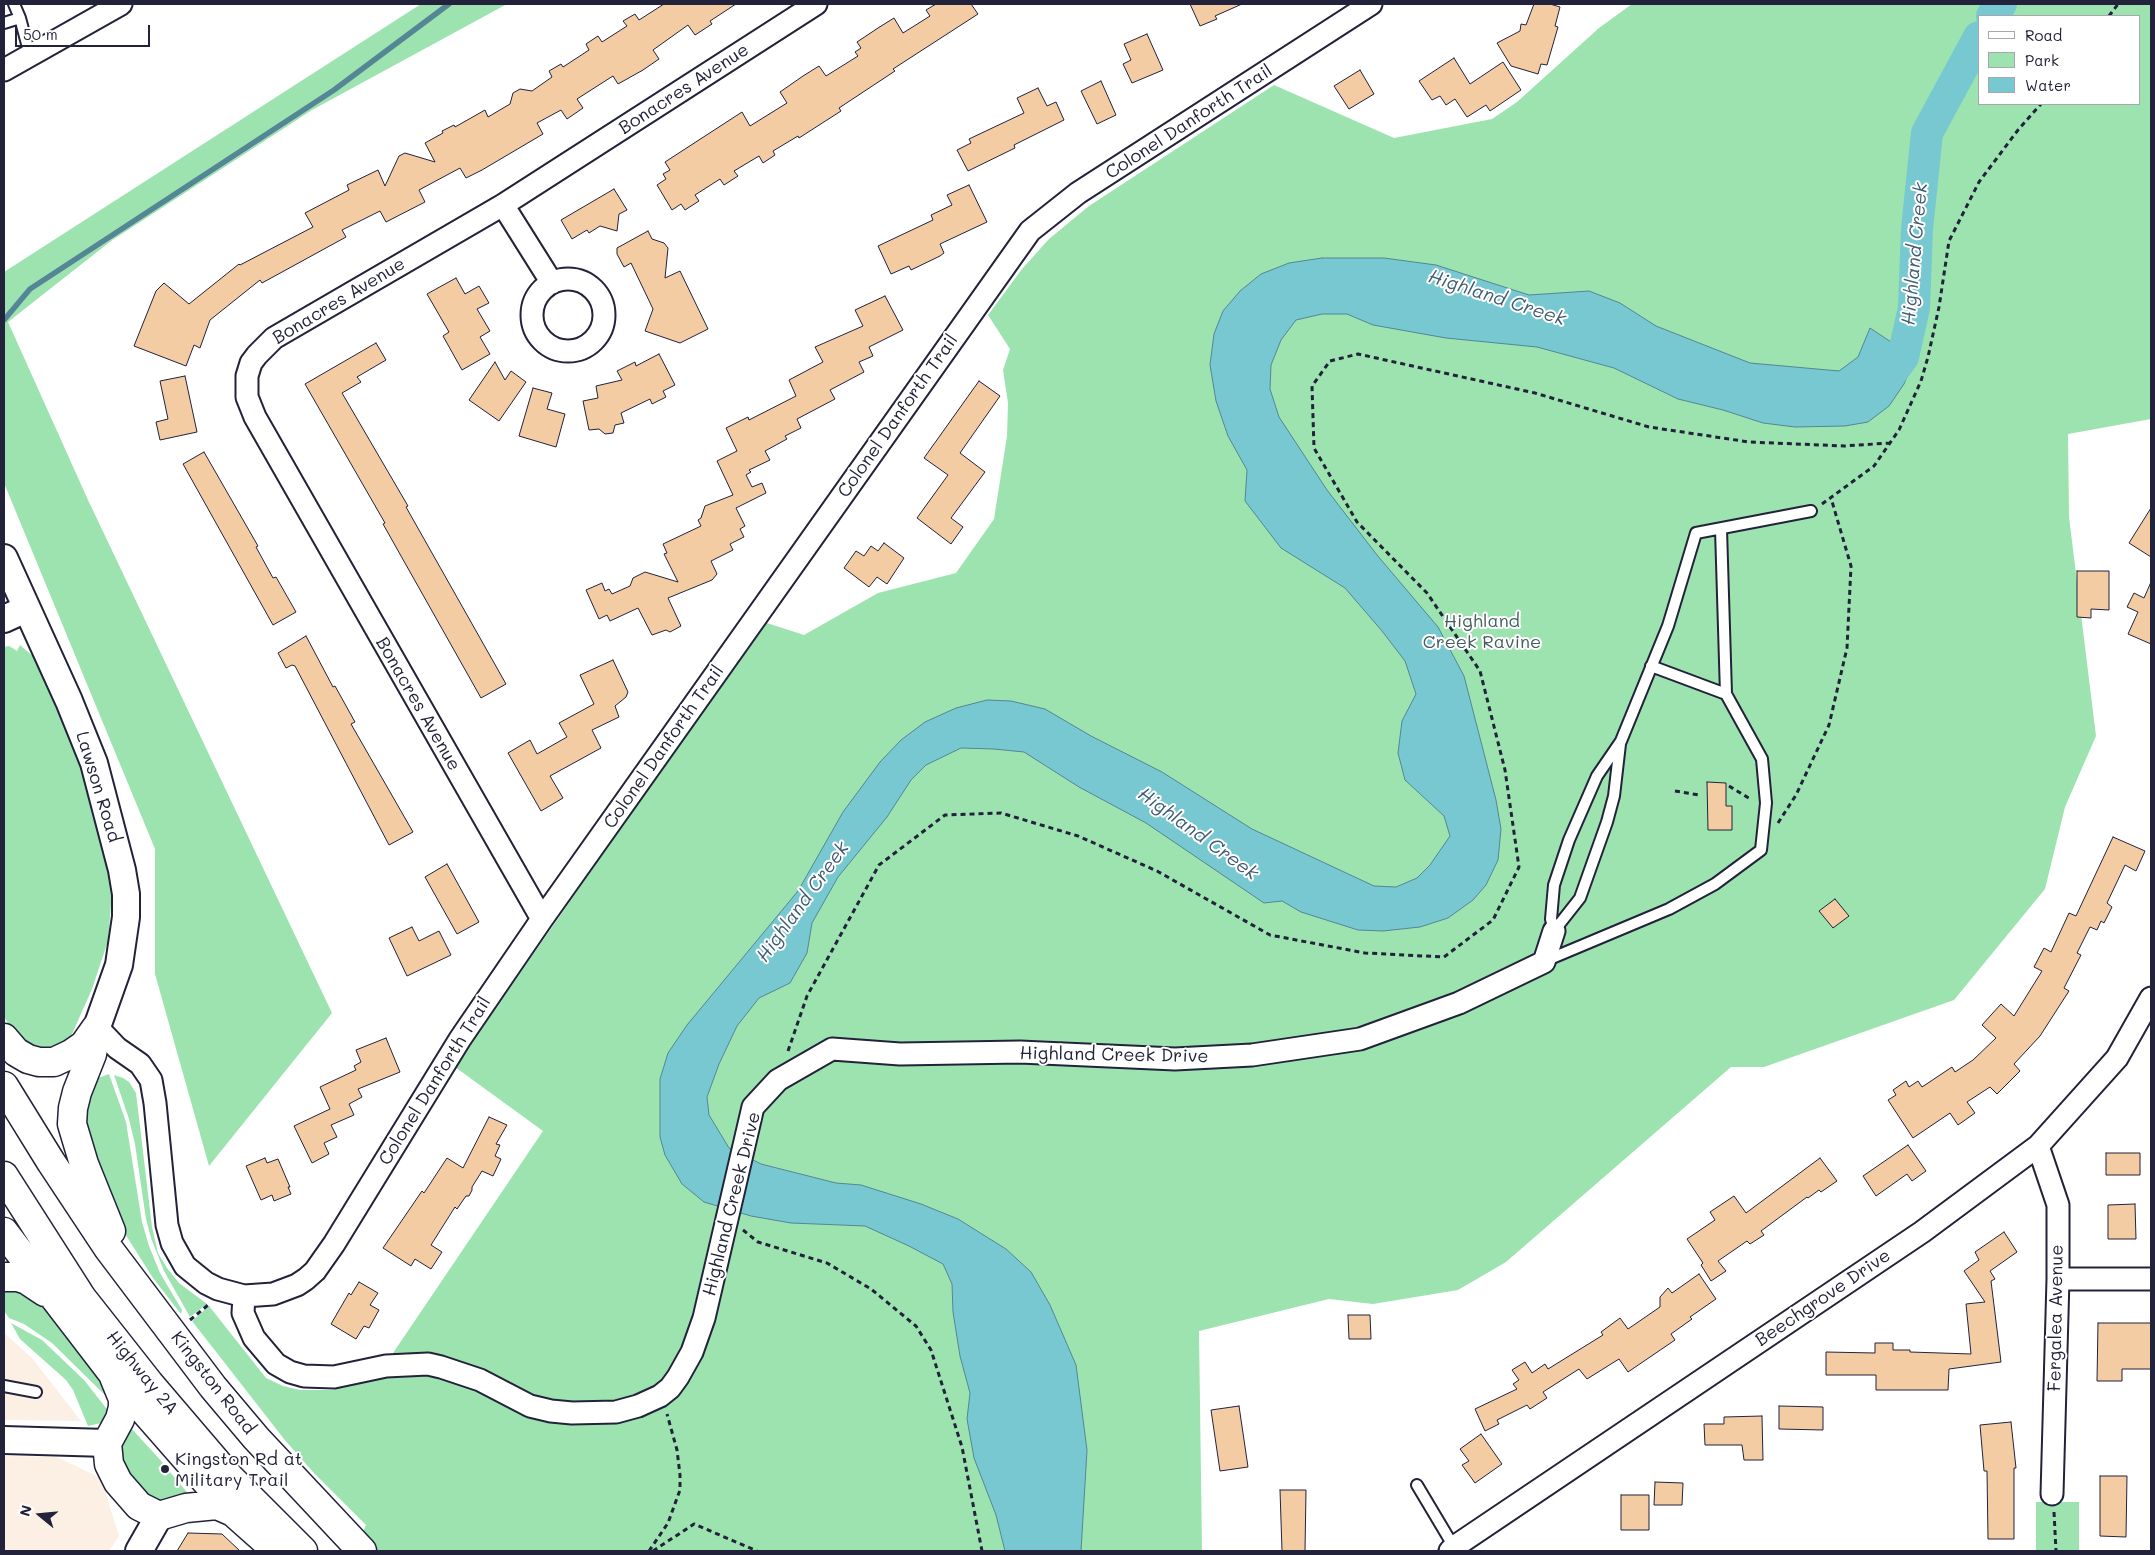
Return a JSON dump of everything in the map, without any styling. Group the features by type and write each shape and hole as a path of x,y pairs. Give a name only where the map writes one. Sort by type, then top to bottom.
{"main road":[{"path":"4,1038 16,1052 28,1060 54,1062 84,1045 97,1027"},
{"path":"97,1027 92,1054 77,1092 72,1124 84,1164 131,1276"},
{"path":"4,1086 51,1162 108,1248 131,1276"},
{"name":"Highway 2A","path":"4,1176 82,1298 149,1383 231,1479 303,1551"},
{"path":"4,1232 113,1374 233,1512 277,1551"},
{"name":"Kingston Road","path":"131,1276 213,1387 256,1438 362,1551"},
{"path":"4,1277 18,1277 28,1280 58,1302"},
{"path":"113,1374 123,1399 123,1407 120,1419 107,1442 108,1464 118,1482 139,1506 159,1516 186,1508 217,1505 233,1512"}],"street":[{"path":"4,70 121,4"},
{"name":"Bonacres Avenue","path":"542,919 254,417 249,406 246,386 251,363 264,346 274,338 503,205 816,4"},
{"name":"Colonel Danforth Trail","path":"97,1027 117,1048 140,1064 147,1072 156,1103 167,1225 178,1256 194,1275 218,1289 244,1296 273,1294 297,1285 315,1271 460,1038 542,919 1030,231 1078,193 1371,4"},
{"path":"503,205 552,283"},
{"name":"Lawson Road","path":"4,558 15,614 69,701 94,762 122,870 126,894 126,917 120,955 97,1027"},
{"path":"1544,962 1554,932"},
{"name":"Highland Creek Drive","path":"244,1296 243,1313 254,1338 276,1364 290,1372 304,1376 334,1377 386,1366 428,1364 441,1366 480,1380 530,1406 572,1413 616,1412 638,1406 660,1396 678,1377 692,1352 704,1318 753,1107 778,1080 832,1049 900,1054 1020,1052 1175,1059 1252,1055 1360,1039 1458,1003 1544,962"},
{"name":"Beechgrove Drive","path":"1452,1549 1922,1232 2038,1146 2117,1058 2151,998"},
{"name":"Fergalea Avenue","path":"2038,1146 2058,1205 2058,1279 2052,1494"},
{"path":"2058,1279 2151,1279"},
{"path":"4,1440 107,1442"},
{"path":"139,1551 159,1516"}],"lane":[{"path":"14,4 30,54"},
{"path":"4,22 20,18"},
{"path":"1554,932 1551,918 1553,890 1569,840 1597,776 1621,741 1668,626 1696,533 1811,511"},
{"path":"1544,962 1669,909 1715,884 1761,850 1766,803 1762,759 1726,694 1721,529"},
{"path":"1651,666 1726,694"},
{"path":"1554,932 1580,898 1607,822 1614,796 1621,741"},
{"path":"4,1386 36,1392"},
{"path":"1417,1485 1452,1549"}],"path":[{"path":"2111,15 2118,4"},
{"path":"1811,511 1874,466 1909,412 1921,381 1939,308 1949,241 1980,182 2018,130 2040,105"},
{"path":"778,1080 807,996 879,865 944,815 1001,813 1078,836 1157,871 1270,935 1364,953 1444,957 1493,920 1519,867 1505,770 1480,671 1427,593 1357,522 1314,448 1312,386 1330,360 1358,354 1535,393 1649,427 1722,438 1750,442 1844,446 1890,443"},
{"path":"1761,850 1796,795 1829,725 1847,648 1850,566 1831,498"},
{"path":"1729,786 1755,801 1766,803"},
{"path":"1675,791 1699,795"},
{"path":"727,1219 758,1242 827,1263 871,1289 916,1326 931,1350 962,1447 982,1551"},
{"path":"651,1551 668,1523 680,1490 677,1450 667,1413 660,1396"},
{"path":"2052,1494 2056,1551"},
{"path":"651,1551 694,1524 757,1551"}],"shaded area":[{"path":"4,1333 32,1358 81,1421 4,1420"},
{"path":"4,1456 57,1457 101,1478 119,1536 109,1551 4,1551"}],"green space":[{"path":"421,4 507,4 312,110 111,241 8,322 88,500 332,1013 209,1166 155,974 155,849 4,483 4,272"},
{"name":"Highland Creek Ravine","path":"1632,4 2151,4 2151,419 2068,434 2069,517 2096,736 2065,807 2045,889 1954,1000 1764,1067 1731,1067 1506,1262 1458,1290 1373,1304 1329,1299 1199,1331 1202,1551 354,1551 366,1525 313,1472 284,1439 192,1321 209,1306 266,1378 283,1386 300,1390 333,1390 345,1385 388,1378 391,1356 543,1131 455,1067 625,822 767,623 804,635 878,593 956,573 994,519 1007,436 1008,403 1003,370 1010,349 988,315 1022,269 1049,239 1089,206 1274,85 1394,138 1492,119 1517,102 1599,28"},
{"path":"20,645 34,657 50,683 89,786 106,849 112,892 108,941 92,989 68,1043 39,1054 15,1034 4,1017 4,647 9,646 17,651"},
{"path":"109,1074 126,1122 142,1222 149,1246 160,1273 182,1310 181,1314 153,1278 115,1218 82,1129 89,1086 95,1079"},
{"path":"114,1075 129,1082 136,1093 152,1227 158,1253 179,1283 207,1304 190,1317 164,1271 151,1238 146,1219 135,1144 129,1119"},
{"path":"4,1285 39,1299 101,1370 111,1401 52,1343 24,1324 9,1318 4,1311"},
{"path":"11,1323 42,1340 84,1380 110,1413 102,1424 88,1426 73,1390 66,1380 20,1339"},
{"path":"131,1428 163,1463 158,1468 165,1476 170,1472 191,1497 154,1503 123,1469 120,1447"},
{"path":"2036,1502 2079,1502 2079,1551 2036,1551"}],"water":[{"path":"1322,258 1384,258 1436,265 1529,295 1589,291 1620,303 1656,326 1750,363 1839,371 1858,357 1870,328 1915,358 1904,384 1889,406 1868,422 1845,426 1795,427 1763,423 1723,410 1678,399 1614,368 1537,347 1446,338 1373,325 1347,314 1322,314 1296,320 1281,340 1271,365 1270,389 1279,417 1327,490 1377,555 1438,627 1464,676 1496,800 1501,829 1498,860 1486,885 1473,900 1448,918 1420,927 1383,931 1358,930 1301,912 1282,901 1264,903 1146,823 1079,787 1024,752 961,748 926,765 911,780 887,817 838,877 812,923 807,953 790,983 759,998 737,1026 719,1064 707,1097 709,1115 729,1148 761,1164 836,1183 861,1185 921,1204 958,1219 1006,1249 1031,1272 1050,1305 1076,1365 1087,1450 1081,1551 1005,1551 996,1515 974,1458 967,1419 970,1393 960,1356 953,1312 952,1284 943,1264 865,1226 791,1223 751,1216 704,1202 682,1184 665,1155 660,1137 660,1079 668,1053 687,1025 798,891 843,812 880,762 901,740 925,722 956,708 987,700 1011,701 1045,709 1091,736 1162,772 1252,829 1374,886 1396,887 1417,878 1430,865 1450,836 1444,816 1405,780 1398,753 1402,721 1416,694 1405,661 1345,588 1281,548 1245,501 1247,470 1228,436 1216,401 1210,365 1214,334 1223,311 1240,291 1261,274 1289,263"}],"building":[{"path":"664,4 736,4 710,21 712,24 695,35 688,25 653,50 659,59 643,70 618,84 613,76 577,99 583,108 567,119 561,110 537,123 543,134 482,170 466,178 460,168 419,190 425,202 386,222 380,211 342,230 346,237 262,283 260,280 210,320 200,348 194,345 186,366 134,346 156,291 164,283 189,304 239,264 313,227 305,213 349,190 347,185 378,170 385,186 399,156 405,153 435,162 425,143 443,133 442,131 454,125 455,127 485,110 488,117 510,104 513,93 520,89 532,91 552,77 549,71 561,64 563,67 589,50 586,44 598,36 602,42 627,26 623,21 635,14 639,20"},
{"path":"936,4 971,4 978,14 893,69 895,71 839,108 841,111 799,138 798,136 773,151 775,155 763,163 759,156 734,171 738,176 724,185 720,179 695,195 699,201 685,210 681,204 672,210 657,185 666,179 663,174 670,170 665,162 742,112 750,126 787,103 780,92 803,76 819,66 826,76 858,56 855,52 861,48 857,42 878,28 894,18 903,33 930,16 926,10"},
{"path":"1190,4 1242,4 1215,16 1217,19 1200,26"},
{"path":"1534,4 1550,4 1560,7 1555,26 1558,27 1547,65 1541,64 1538,74 1511,66 1497,43 1520,31 1521,24 1526,25"},
{"path":"1147,34 1163,70 1132,83 1123,64 1131,60 1124,44"},
{"path":"1454,58 1470,84 1503,62 1521,90 1490,111 1486,105 1467,117 1455,99 1446,105 1440,96 1432,100 1419,81"},
{"path":"1360,70 1374,94 1349,109 1334,86"},
{"path":"1101,81 1116,115 1097,124 1081,91"},
{"path":"1038,88 1047,106 1056,102 1064,120 1014,145 1015,148 968,171 957,150 971,143 969,139 1024,113 1017,98"},
{"path":"969,185 987,222 940,244 944,253 940,256 911,270 909,266 891,274 878,246 933,220 931,215 952,205 947,195"},
{"path":"614,189 627,210 619,214 617,231 600,226 589,233 587,230 572,239 561,220"},
{"path":"648,231 652,239 664,243 668,248 665,278 680,271 708,329 680,343 645,331 653,309 631,263 624,267 617,254 617,248"},
{"path":"456,278 465,294 479,286 489,303 477,309 490,331 480,337 490,354 462,370 443,336 449,332 427,294"},
{"path":"885,296 903,330 869,347 873,356 859,362 864,372 830,390 835,399 797,419 801,428 785,436 787,439 765,451 770,460 749,470 751,472 746,475 752,487 762,483 766,493 736,508 745,526 740,529 744,537 730,544 733,550 711,561 717,574 712,580 668,598 681,626 670,632 666,630 652,635 638,608 610,621 607,615 599,619 586,590 602,583 605,591 609,589 612,594 630,586 633,578 645,572 678,582 664,554 667,553 663,544 701,526 698,520 701,518 705,506 733,495 717,461 737,451 726,428 748,417 749,420 796,396 789,380 823,362 815,347 863,326 855,310"},
{"path":"376,343 386,360 357,377 361,382 342,393 408,506 406,507 506,684 481,698 383,524 385,523 305,384"},
{"path":"659,354 675,385 663,391 666,397 652,404 650,399 621,413 624,423 615,425 613,433 605,434 599,429 589,430 583,401 598,398 596,386 622,380 617,371 635,362 636,366"},
{"path":"495,362 505,380 511,371 526,382 499,421 469,400"},
{"path":"185,376 197,432 160,440 156,422 168,419 160,381"},
{"path":"979,381 1000,396 960,453 985,472 951,518 963,527 951,544 917,518 948,475 924,458"},
{"path":"533,388 552,393 547,409 565,414 556,447 519,436"},
{"path":"204,452 258,546 256,547 273,578 276,577 296,612 273,625 183,464"},
{"path":"2151,508 2151,557 2129,543"},
{"path":"884,543 904,558 887,584 877,577 869,587 844,568 856,551 864,556 871,546 878,551"},
{"path":"2077,571 2109,571 2109,610 2091,609 2091,618 2077,617"},
{"path":"2151,582 2151,644 2128,634 2138,612 2127,607 2134,593 2144,598"},
{"path":"306,636 333,687 335,686 355,722 351,724 413,832 389,845 295,666 292,665 286,668 278,653"},
{"path":"613,660 628,692 626,697 615,706 619,717 592,730 601,748 550,776 563,798 541,811 508,753 530,740 537,754 567,737 559,723 594,704 580,675"},
{"path":"1707,782 1726,783 1726,806 1732,806 1732,830 1708,830"},
{"path":"2113,837 2145,851 2136,871 2125,865 2107,903 2112,907 2104,923 2101,921 2097,930 2090,927 2077,953 2081,955 2064,988 2069,991 2040,1036 2014,1064 2020,1071 1997,1094 1990,1087 1967,1102 1975,1113 1958,1125 1950,1113 1913,1138 1888,1100 1896,1095 1893,1090 1906,1081 1909,1087 1918,1081 1922,1087 1952,1067 1955,1072 1973,1060 1996,1038 1982,1025 2001,1004 2014,1016 2042,971 2034,967 2044,948 2051,952 2069,913 2076,916"},
{"path":"447,864 479,922 457,934 425,877"},
{"path":"1835,899 1849,916 1833,928 1819,911"},
{"path":"412,927 419,941 439,931 451,955 407,976 389,938"},
{"path":"386,1038 400,1072 358,1089 362,1097 349,1104 354,1115 331,1125 337,1137 324,1143 329,1154 312,1163 294,1126 330,1109 320,1087 356,1070 354,1066 361,1062 356,1050"},
{"path":"489,1117 507,1125 496,1144 500,1145 495,1156 501,1159 493,1176 482,1171 469,1196 466,1196 457,1209 455,1207 431,1245 442,1252 431,1269 415,1259 411,1266 383,1248 422,1191 424,1193 447,1158 463,1168"},
{"path":"1908,1145 1926,1171 1912,1181 1907,1174 1876,1196 1863,1176"},
{"path":"2106,1153 2140,1153 2140,1175 2106,1175"},
{"path":"265,1158 267,1163 278,1159 291,1194 274,1201 272,1195 261,1200 246,1166"},
{"path":"1820,1158 1837,1181 1821,1192 1819,1190 1807,1197 1761,1231 1764,1235 1750,1244 1747,1241 1718,1261 1726,1271 1711,1281 1701,1265 1703,1263 1687,1239 1715,1220 1710,1212 1734,1196 1746,1213"},
{"path":"2135,1204 2136,1239 2108,1239 2108,1205"},
{"path":"2004,1232 2017,1252 1990,1271 1995,1279 1991,1281 2001,1362 1949,1369 1948,1390 1876,1390 1876,1375 1826,1375 1826,1352 1875,1353 1875,1343 1893,1343 1893,1350 1910,1350 1910,1352 1971,1354 1966,1304 1985,1302 1964,1271 1979,1260 1975,1252"},
{"path":"1699,1274 1716,1299 1690,1317 1692,1319 1671,1334 1675,1340 1628,1372 1619,1359 1587,1379 1579,1369 1543,1392 1547,1398 1530,1409 1527,1405 1497,1420 1499,1424 1485,1431 1475,1409 1517,1389 1513,1384 1519,1380 1512,1370 1525,1362 1532,1373 1545,1364 1548,1369 1603,1335 1601,1332 1620,1318 1628,1329 1660,1307 1660,1297 1668,1288 1672,1293"},
{"path":"359,1282 378,1293 370,1305 379,1310 369,1328 364,1326 356,1339 331,1324 349,1293 351,1295"},
{"path":"1348,1315 1370,1315 1371,1339 1349,1339"},
{"path":"2098,1323 2151,1323 2151,1369 2122,1369 2122,1381 2097,1381"},
{"path":"1239,1406 1248,1467 1220,1471 1211,1410"},
{"path":"1779,1406 1823,1407 1823,1430 1779,1429"},
{"path":"1762,1416 1763,1460 1744,1460 1742,1445 1705,1445 1704,1424 1724,1424 1724,1417"},
{"path":"2011,1422 2016,1468 2014,1468 2014,1539 1988,1539 1987,1471 1984,1471 1980,1425"},
{"path":"1481,1434 1502,1464 1475,1483 1462,1465 1469,1461 1460,1449"},
{"path":"2100,1476 2127,1476 2126,1537 2100,1536"},
{"path":"1655,1482 1683,1483 1682,1505 1654,1505"},
{"path":"1280,1490 1306,1490 1305,1551 1282,1551"},
{"path":"1621,1495 1649,1495 1649,1530 1621,1530"},
{"path":"188,1533 222,1534 240,1551 177,1551"}],"waterway":[{"path":"4,320 30,289 334,90 449,4"},
{"name":"Highland Creek","path":"1993,15 2001,4"},
{"name":"Highland Creek","path":"1880,388 1903,357 1914,308 1917,229 1927,133 1978,39"}],"place":[{"name":"Kingston Rd at Military Trail","path":"165,1469"}]}
